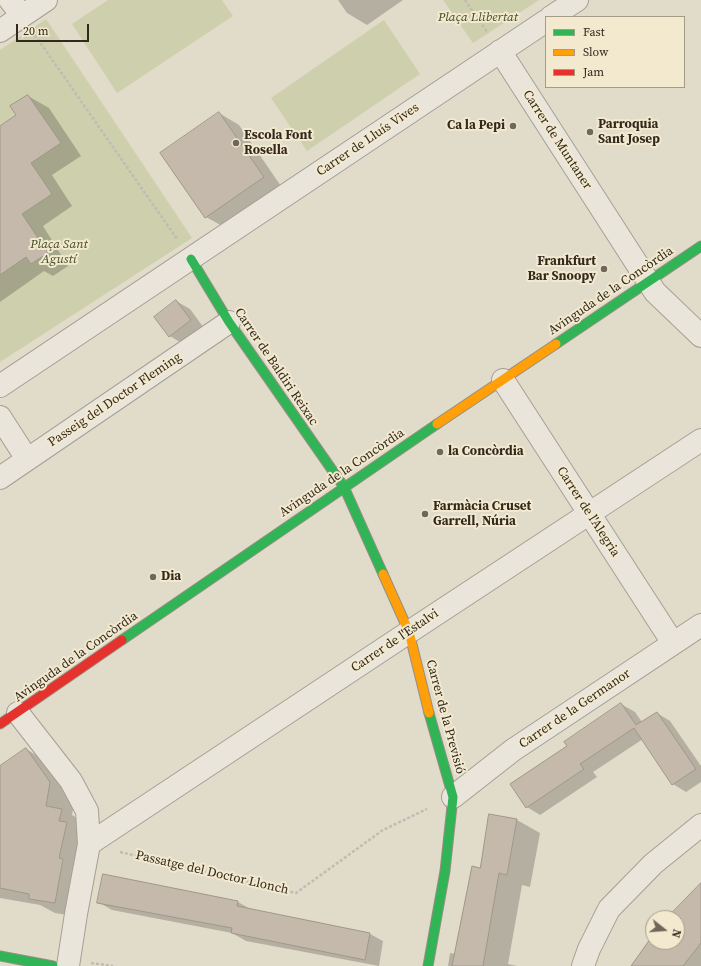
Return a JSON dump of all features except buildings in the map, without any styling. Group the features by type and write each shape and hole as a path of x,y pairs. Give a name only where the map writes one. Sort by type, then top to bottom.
{"street":[{"path":"0,31 16,8 46,0"},
{"path":"553,16 577,0"},
{"name":"Carrer de Lluís Vives","path":"190,259 545,21"},
{"name":"Carrer de Muntaner","path":"500,52 655,292 701,336"},
{"name":"Avinguda de la Concòrdia","path":"9,719 344,487 701,246"},
{"path":"0,386 190,259"},
{"name":"Carrer de Baldiri Reixac","path":"190,259 229,322 344,487"},
{"name":"Passeig del Doctor Fleming","path":"0,478 229,322"},
{"name":"Carrer de l'Alegria","path":"503,380 673,643"},
{"path":"0,417 27,459"},
{"name":"Carrer de l'Estalvi","path":"89,844 701,440"},
{"name":"Carrer de la Previsió","path":"344,487 409,632 431,720 453,797 446,871 428,966"},
{"name":"Carrer de la Germanor","path":"453,797 513,750 701,625"},
{"path":"9,719 71,781 87,811 89,844 68,966"},
{"path":"583,966 589,949 609,909 653,864 701,825"},
{"path":"0,956 53,966"}],"path":[{"path":"466,0 500,52"},
{"path":"16,8 190,259"},
{"name":"Passatge del Doctor Llonch","path":"89,844 296,893 382,830 453,797"}],"green space":[{"path":"108,0 222,0 233,16 117,93 72,24"},
{"name":"Plaça Llibertat","path":"443,0 539,0 473,43"},
{"name":"Plaça Sant Agustí","path":"46,19 192,238 0,362 0,50"},
{"path":"384,20 420,74 307,151 271,98"}],"traffic: fast":[{"path":"556,344 701,246"},
{"path":"191,259 229,322 344,487 383,574"},
{"path":"122,640 437,424"},
{"path":"428,966 445,871 453,797 429,713"},
{"path":"0,956 53,966"}],"traffic: slow":[{"path":"437,424 556,344"},
{"path":"383,574 409,632 429,713"}],"traffic: jam":[{"path":"0,724 122,640"}],"place":[{"name":"Ca la Pepi","path":"513,126"},
{"name":"Parroquia Sant Josep","path":"590,132"},
{"name":"Escola Font Rosella","path":"236,143"},
{"name":"Frankfurt Bar Snoopy","path":"604,269"},
{"name":"la Concòrdia","path":"440,452"},
{"name":"Farmàcia Cruset Garrell, Núria","path":"425,514"},
{"name":"Dia","path":"153,577"}]}
